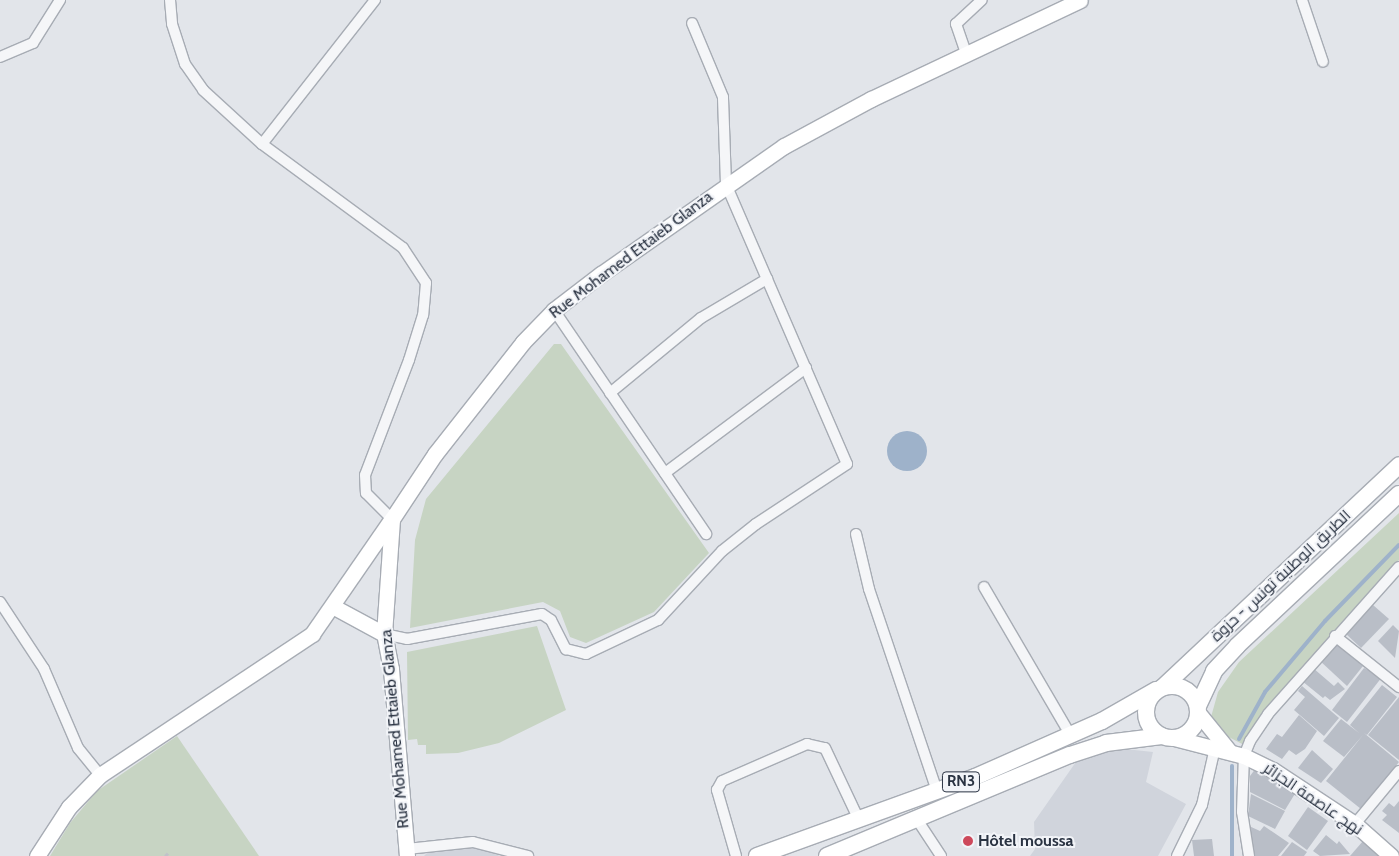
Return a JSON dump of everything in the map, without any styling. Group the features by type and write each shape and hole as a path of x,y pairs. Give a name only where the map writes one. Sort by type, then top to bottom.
{"main road":[{"name":"الطريق الوطنية تونس - حزوة","path":"827,856 918,821 977,785 1159,689 1399,465"},
{"name":"الطريق الوطنية تونس - حزوة","path":"1198,710 1214,671 1237,646 1399,494"},
{"path":"1328,532 1343,547"},
{"path":"1159,689 1181,686 1195,698 1198,710"},
{"name":"RN3","path":"1159,689 1146,711 1150,726 1168,737 1193,727 1198,710"},
{"name":"الطريق الوطنية تونس - حزوة","path":"757,856 937,791 977,785 1106,743 1168,737"}],"street":[{"path":"0,57 33,43 60,0"},
{"path":"37,856 69,807 100,775 289,653 312,634 334,607 392,519 366,493 364,475 409,360 422,315 426,283 403,248 262,144 203,90 185,64 172,24 170,0"},
{"path":"262,144 375,0"},
{"path":"966,53 956,24 982,0"},
{"name":"Rue Mohamed Ettaieb Glanza","path":"407,853 391,669 384,634 392,519 435,454 523,342 554,310 726,184 828,120 1080,0"},
{"path":"1302,0 1323,62"},
{"path":"334,607 384,634 407,638 542,614 551,620 566,649 579,654 658,620 722,551 756,524 847,464 726,184 723,97 692,23"},
{"path":"610,393 701,318 767,279"},
{"path":"554,310 706,534"},
{"path":"665,473 806,368"},
{"path":"856,534 869,589 937,791"},
{"path":"1248,856 1242,812 1244,756 1268,714 1335,636 1399,567"},
{"path":"984,587 1071,736"},
{"path":"0,602 44,669 78,748 100,775"},
{"path":"1335,636 1399,687"},
{"path":"1178,856 1202,805 1222,750 1198,710"},
{"name":"نهج عاصمة الجزائر","path":"1168,737 1244,756 1274,770 1355,824 1391,856"},
{"path":"736,856 717,790 722,781 807,744 825,748 859,820"},
{"path":"1355,824 1399,771"},
{"path":"918,821 941,856"},
{"path":"407,853 473,842 528,856"}],"shaded area":[{"path":"1116,748 1153,752 1146,782 1186,804 1158,856 1030,856 1035,849 1034,822 1078,759"},
{"path":"472,845 500,856 424,856 432,848"}],"green space":[{"path":"554,344 561,344 709,553 654,612 586,643 570,637 560,611 543,602 410,628 415,540 426,499"},
{"path":"1399,513 1399,560 1267,710 1246,746 1221,733 1211,717 1218,692 1239,662"},
{"path":"537,626 566,710 499,743 458,753 426,754 426,745 418,745 417,739 408,740 407,652"},
{"path":"177,736 259,856 50,856 70,823 97,791"}],"water":[{"path":"911,431 918,434 924,440 927,451 926,459 918,468 911,471 903,471 896,468 888,459 887,447 890,440 899,432"}],"building":[{"path":"1373,605 1389,619 1361,648 1345,633"},
{"path":"1393,625 1399,631 1395,658 1378,641"},
{"path":"1334,642 1363,666 1347,686 1319,660"},
{"path":"1313,668 1334,686 1338,682 1345,689 1330,700 1325,696 1323,698 1302,681"},
{"path":"1364,668 1382,677 1347,722 1332,710"},
{"path":"1382,685 1397,697 1367,735 1364,733 1399,762 1361,809 1326,781 1363,735 1344,757 1323,741 1341,719 1359,733 1350,725"},
{"path":"1302,686 1339,718 1324,736 1294,710 1305,697 1298,691"},
{"path":"1399,697 1399,760 1368,735"},
{"path":"1299,715 1317,731 1305,749 1296,755 1289,750 1282,759 1266,749 1277,734 1282,737"},
{"path":"1312,750 1333,769 1321,783 1298,768"},
{"path":"1256,768 1296,792 1285,810 1250,792 1250,776"},
{"path":"1251,794 1285,811 1275,829 1248,816"},
{"path":"1399,801 1399,833 1382,820 1387,815 1382,811 1389,803 1394,807"},
{"path":"1308,807 1328,821 1307,850 1288,836"},
{"path":"1249,826 1260,831 1264,826 1289,843 1278,856 1254,856 1247,851"},
{"path":"1326,835 1337,844 1339,841 1350,854 1320,856 1313,851"},
{"path":"1212,839 1214,856 1194,856 1192,840"},
{"path":"1363,841 1379,856 1350,856"},
{"path":"1292,842 1307,852 1304,856 1281,856"}],"waterway":[{"path":"1239,739 1265,692 1325,621 1399,545"},
{"path":"1232,766 1232,856"}],"place":[{"name":"Hôtel moussa","path":"968,841"}]}
